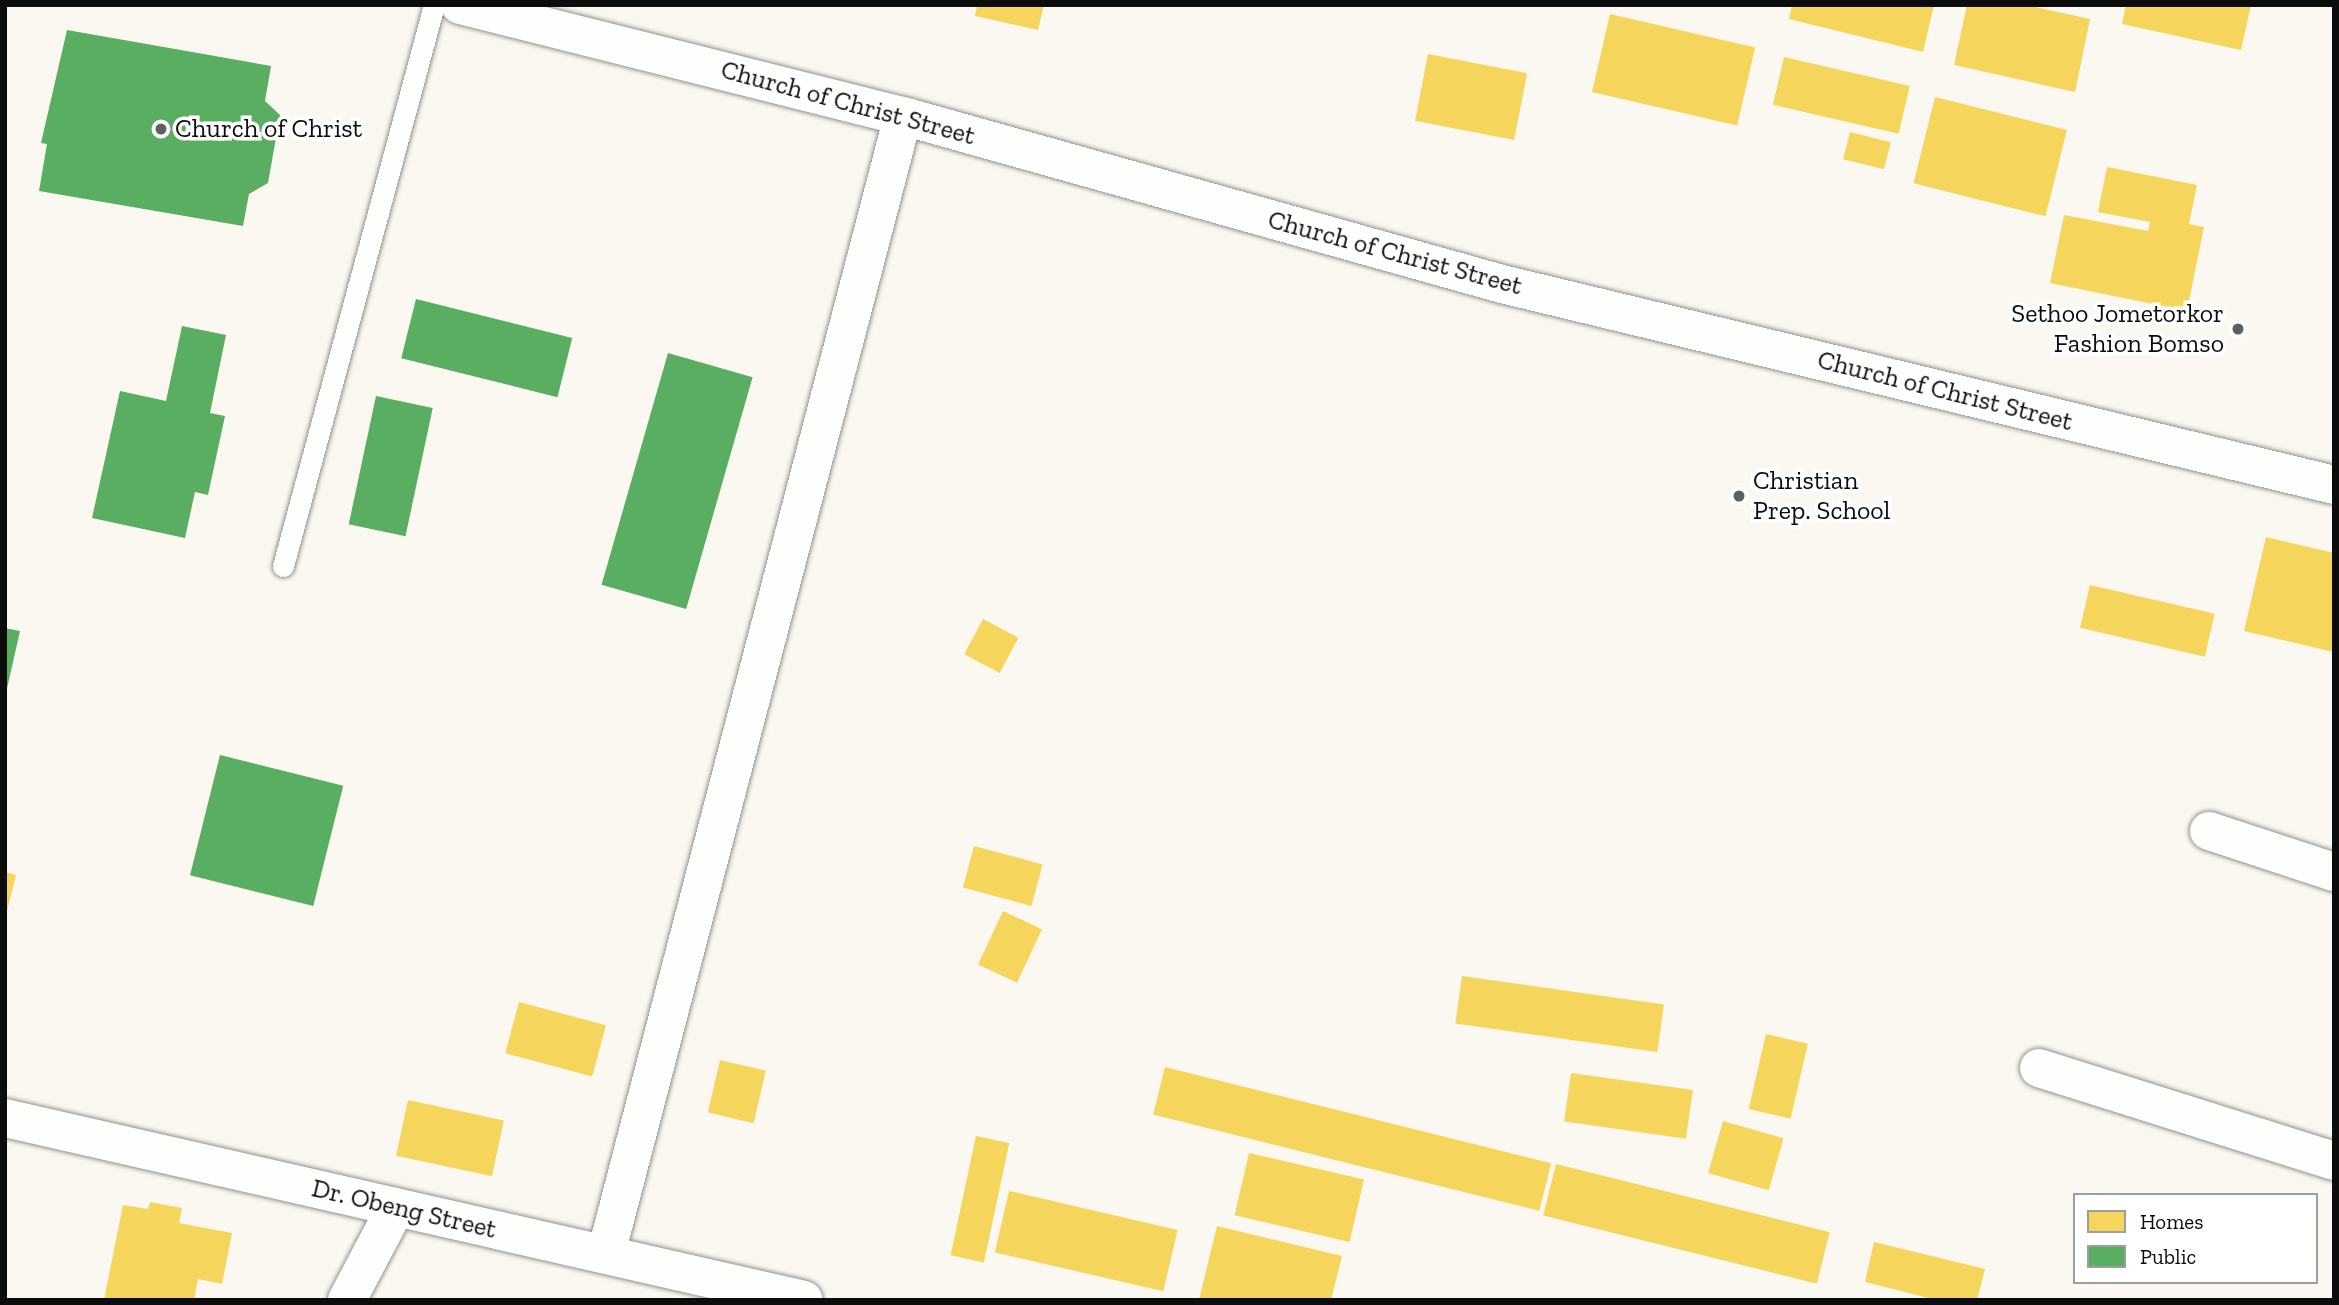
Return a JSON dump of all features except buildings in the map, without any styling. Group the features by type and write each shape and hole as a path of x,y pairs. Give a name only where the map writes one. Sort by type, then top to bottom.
{"street":[{"name":"Church of Christ Street","path":"460,5 902,116 1502,284 2334,485"},
{"path":"606,1254 902,116"},
{"path":"2209,831 2334,872"},
{"path":"2039,1068 2334,1161"},
{"name":"Dr. Obeng Street","path":"5,1118 804,1300"},
{"path":"346,1300 396,1207"}],"lane":[{"path":"283,566 434,5"}],"place":[{"name":"Church of Christ","path":"161,129"},
{"name":"Sethoo Jometorkor Fashion Bomso","path":"2238,329"},
{"name":"Christian Prep. School","path":"1739,496"}]}
